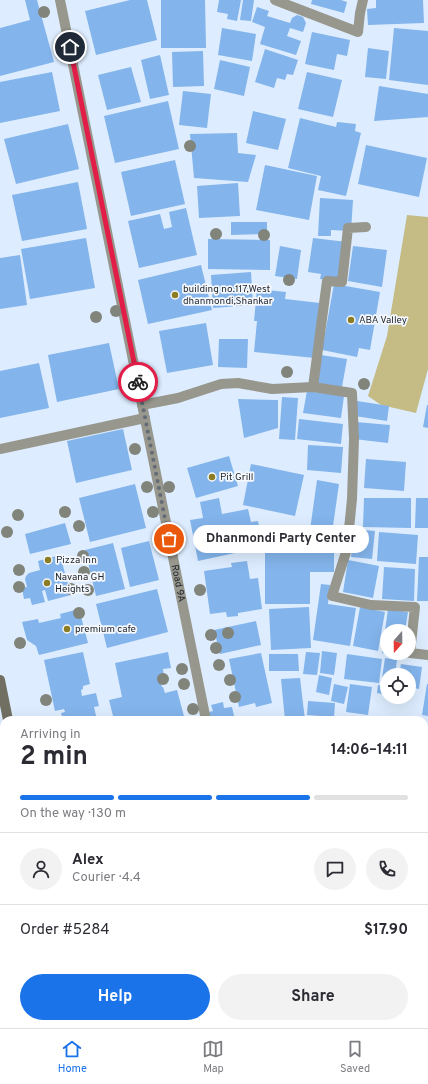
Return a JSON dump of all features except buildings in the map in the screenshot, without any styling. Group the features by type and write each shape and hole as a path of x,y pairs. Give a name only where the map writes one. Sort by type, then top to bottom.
{"main road":[{"path":"0,680 7,716"}],"street":[{"name":"Road 9A","path":"60,0 205,716"},
{"path":"275,0 358,32 363,0"},
{"path":"313,386 327,281 342,282 348,228 366,227"},
{"path":"142,405 178,398 221,384 238,383 272,389 313,386 352,393 354,439 352,499 347,549 332,596 371,605 415,607 410,653 428,655"},
{"path":"0,449 145,418"}],"shaded area":[{"path":"407,215 428,217 428,369 416,413 381,405 368,396 387,336"}],"way so far":[{"path":"138,382 169,539"}],"place":[{"name":"building no.117,West dhanmondi,Shankar","path":"175,295"},
{"name":"ABA Valley","path":"351,320"},
{"name":"Pit Grill","path":"212,477"},
{"name":"Dhanmondi Party Center","path":"169,539"},
{"name":"Pizza Inn","path":"48,560"},
{"name":"Navana GH Heights","path":"47,583"},
{"name":"premium cafe","path":"67,629"}],"route":[{"path":"70,47 138,382"}]}
